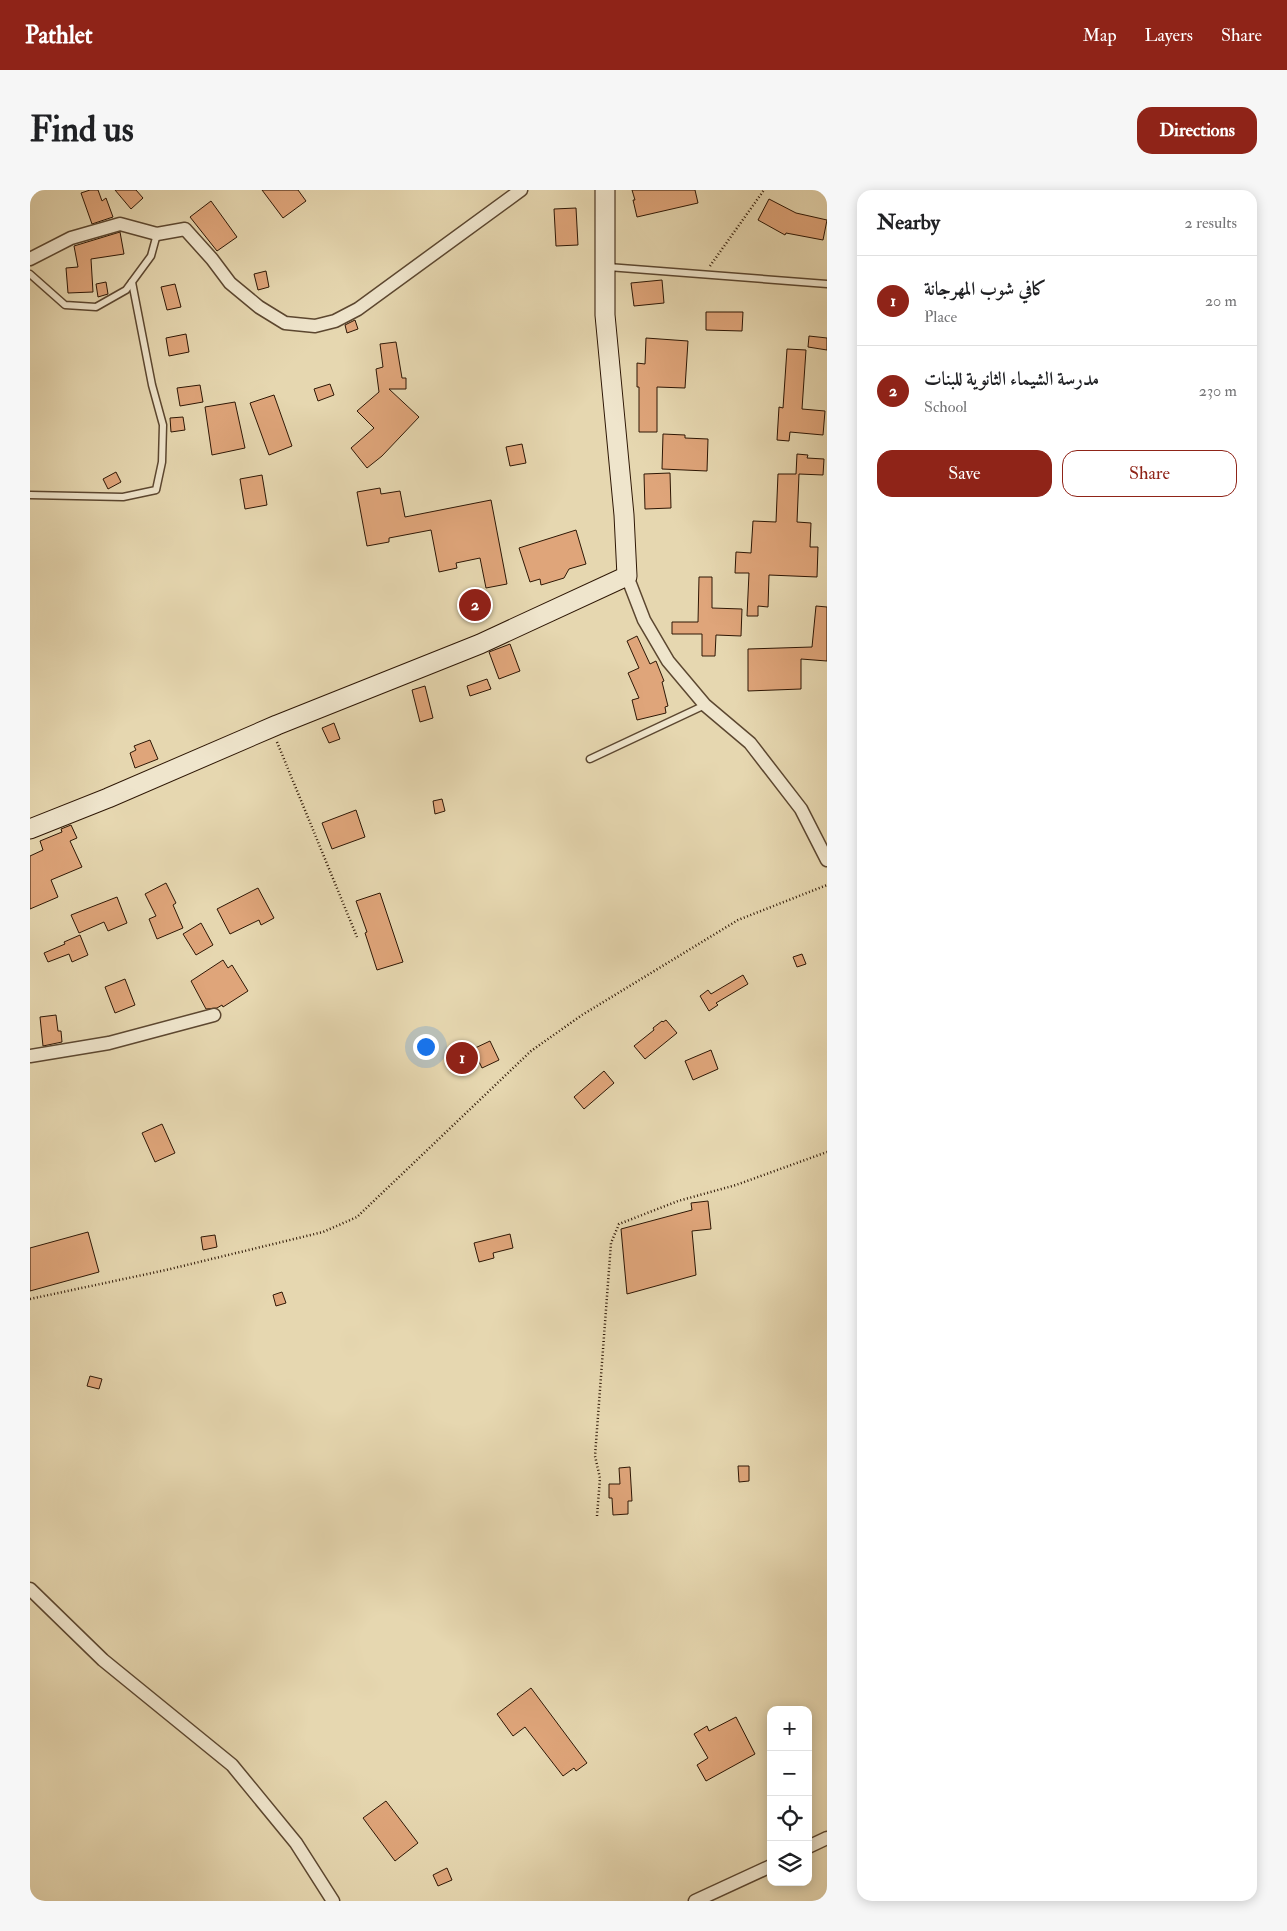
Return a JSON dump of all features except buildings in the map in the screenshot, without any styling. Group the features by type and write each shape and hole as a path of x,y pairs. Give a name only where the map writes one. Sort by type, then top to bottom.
{"street":[{"path":"30,259 71,238 120,224 157,234 185,229 230,283 259,307 285,323 314,326 335,321 358,309 521,190"},
{"path":"605,190 605,315 624,515 627,576 644,620 663,652 705,706 750,743 801,809 827,860"},
{"path":"30,829 108,798 271,728 480,644 627,576"},
{"path":"30,1056 109,1043 214,1016"},
{"path":"30,1590 103,1660 232,1765 296,1843 333,1901"},
{"path":"812,1845 827,1838"},
{"path":"695,1901 767,1868"}],"lane":[{"path":"30,274 65,305 96,307 126,290 151,256 157,234"},
{"path":"604,266 827,284"},
{"path":"30,495 123,497 156,490 162,462 163,424 152,385 132,282"},
{"path":"590,759 705,706"}],"path":[{"path":"705,275 764,190"},
{"path":"271,728 357,937"},
{"path":"30,1299 166,1270 323,1232 357,1217 531,1050 582,1016 738,920 827,885"},
{"path":"597,1516 600,1478 595,1456 611,1243 620,1224 678,1201 736,1184 827,1152"}],"place":[{"name":"مدرسة الشيماء الثانوية للبنات","path":"475,605"},
{"name":"كافي شوب المهرجانة","path":"462,1058"}]}
